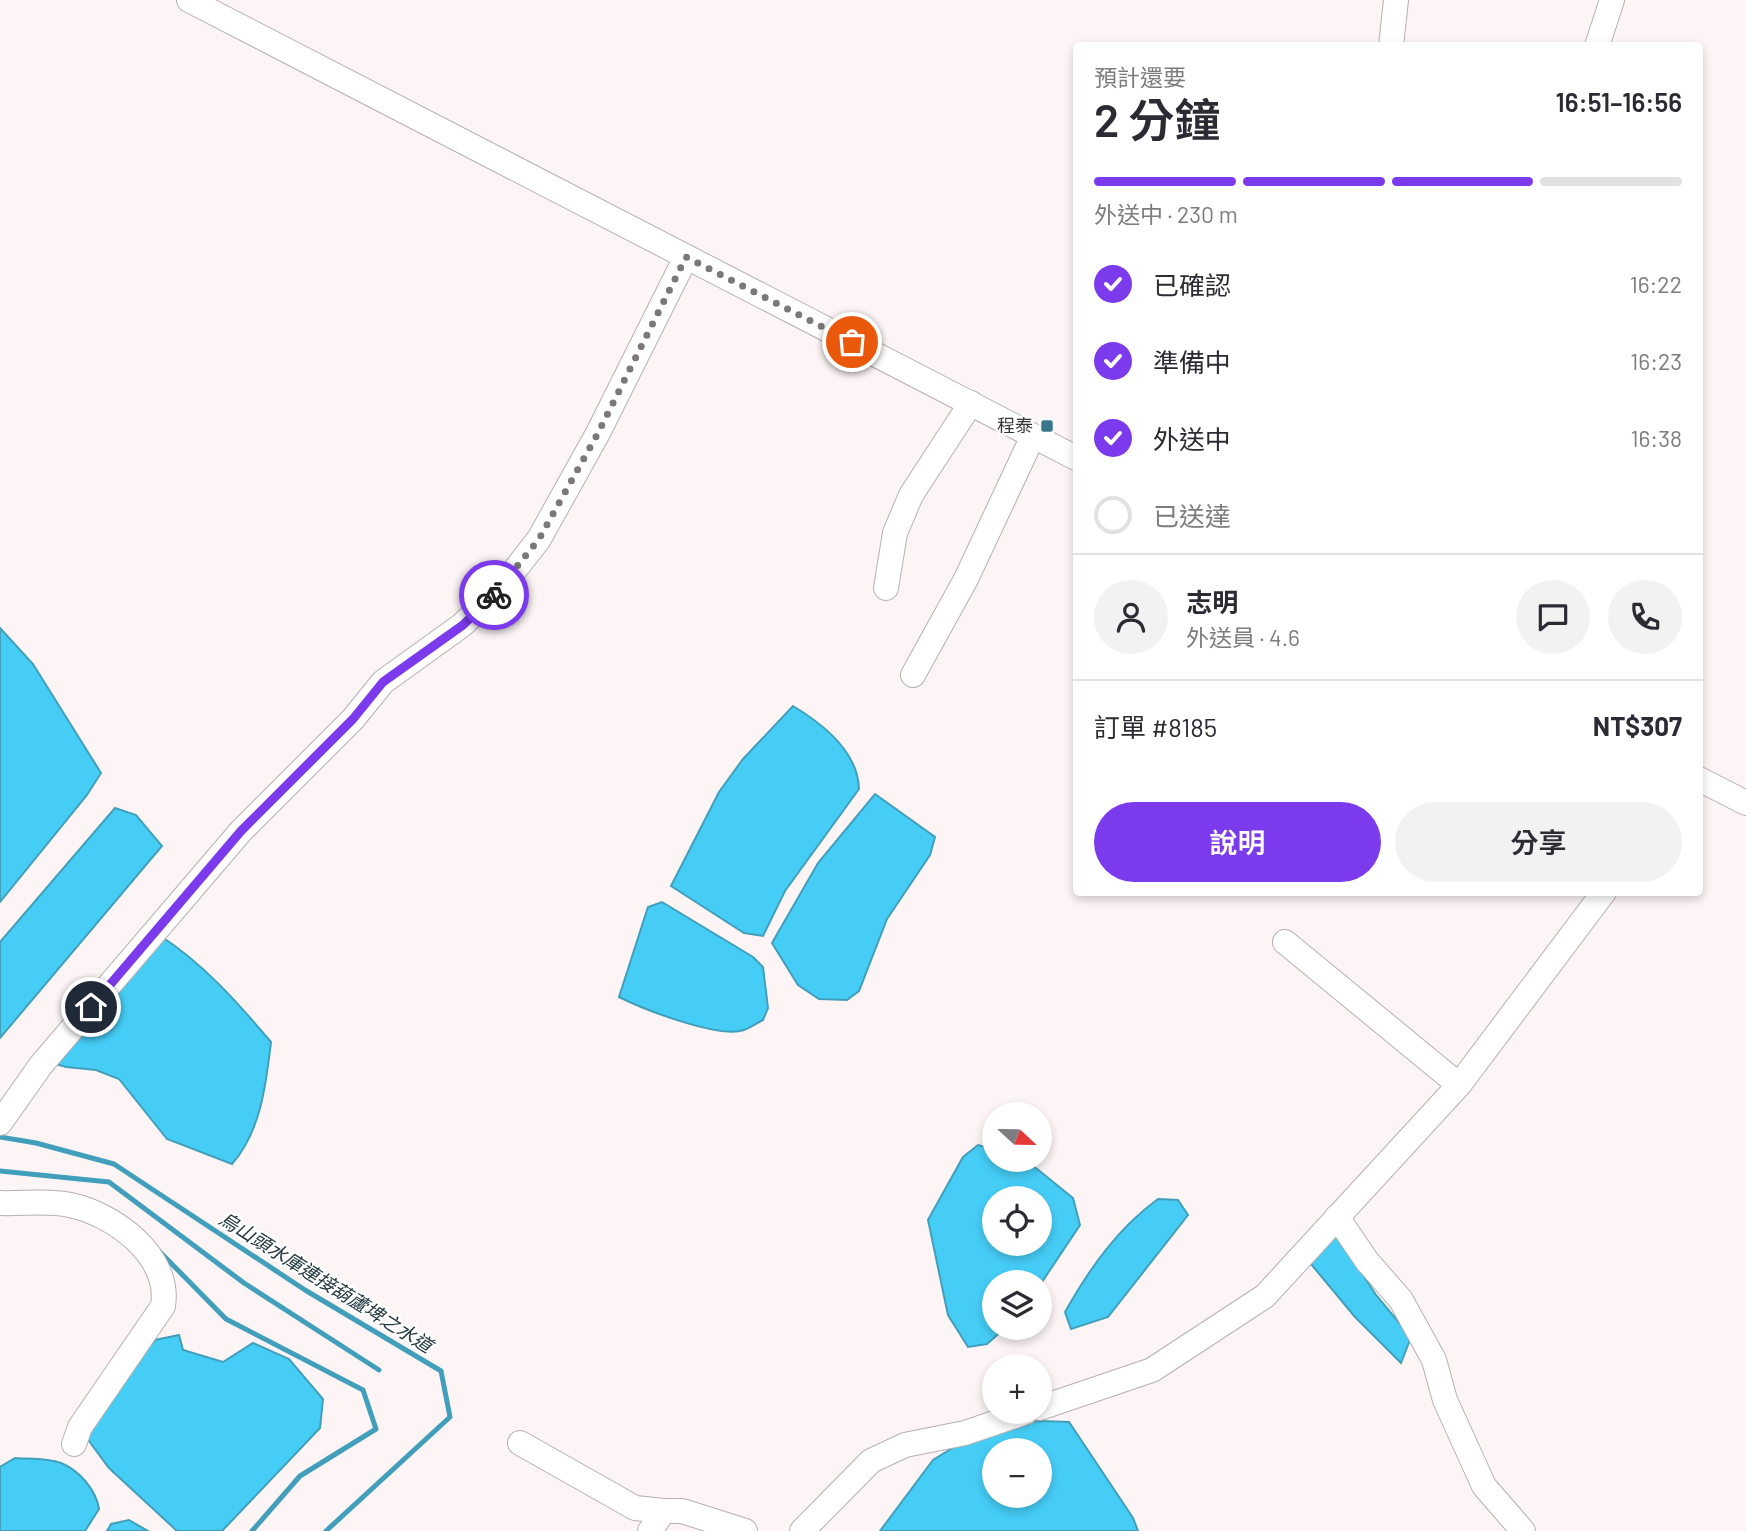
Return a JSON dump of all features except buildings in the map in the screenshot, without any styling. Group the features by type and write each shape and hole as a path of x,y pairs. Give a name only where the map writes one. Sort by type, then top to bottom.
{"street":[{"path":"189,0 1073,456"},
{"path":"1391,42 1396,0"},
{"path":"1598,42 1612,0"},
{"path":"0,1123 41,1065 241,831 353,719 383,682 463,625 516,569 539,539 598,433 686,257"},
{"path":"886,588 895,533 911,495 971,403"},
{"path":"913,675 967,579 1033,436"},
{"path":"1703,781 1746,803"},
{"path":"1052,1404 1152,1370 1265,1296 1459,1085 1601,896"},
{"path":"1284,943 1459,1085"},
{"path":"0,1203 68,1204 106,1218 126,1231 145,1250 164,1283 163,1306 80,1427 74,1444"},
{"path":"1337,1217 1367,1261 1401,1300 1434,1360 1445,1400 1484,1486 1523,1531"},
{"path":"802,1531 871,1461 905,1445 965,1433 991,1424"},
{"path":"520,1443 657,1521 682,1511 746,1531"}],"water":[{"path":"0,628 33,664 101,773 87,795 0,902"},
{"path":"793,706 827,730 846,751 857,775 859,789 785,891 763,936 744,933 671,886 719,792 743,759"},
{"path":"875,794 935,837 930,855 887,919 859,991 847,1000 819,999 798,985 772,943 818,863"},
{"path":"115,808 136,815 162,846 0,1038 0,942"},
{"path":"662,902 753,957 763,967 768,1008 763,1020 744,1030 717,1030 663,1015 619,997 648,907"},
{"path":"159,935 205,971 233,998 271,1042 256,1122 242,1151 232,1164 167,1139 119,1079 96,1070 66,1067 42,1060"},
{"path":"978,1145 982,1146 982,1172 1041,1172 1073,1198 1080,1225 1050,1270 982,1270 982,1340 992,1340 987,1344 968,1347 948,1315 928,1220 963,1157"},
{"path":"1158,1199 1178,1200 1188,1215 1108,1317 1071,1329 1065,1312 1084,1280 1117,1236"},
{"path":"1337,1234 1376,1295 1411,1337 1401,1363 1355,1317 1301,1252"},
{"path":"179,1335 183,1350 223,1362 253,1343 289,1359 323,1399 320,1428 222,1531 177,1531 109,1468 83,1433 98,1405 155,1340"},
{"path":"1069,1422 1133,1518 1138,1531 880,1531 933,1460 991,1424"},
{"path":"15,1458 56,1461 68,1466 80,1476 90,1488 99,1509 85,1531 0,1531 0,1467"},
{"path":"129,1520 148,1531 107,1531 111,1524"}],"waterway":[{"name":"烏山頭水庫連接葫蘆埤之水道","path":"0,1137 36,1143 114,1164 305,1290 441,1371 450,1417 326,1531"},
{"path":"0,1171 109,1182 244,1283 379,1370"},
{"name":"烏山頭水庫連接葫蘆埤之水道","path":"159,1251 226,1319 363,1390 376,1429 300,1476 252,1531"}],"way so far":[{"path":"494,595 539,539 598,433 686,257 852,342"}],"place":[{"name":"程泰","path":"1047,426"}],"route":[{"path":"91,1007 241,831 353,719 383,682 463,625 494,595"}]}
